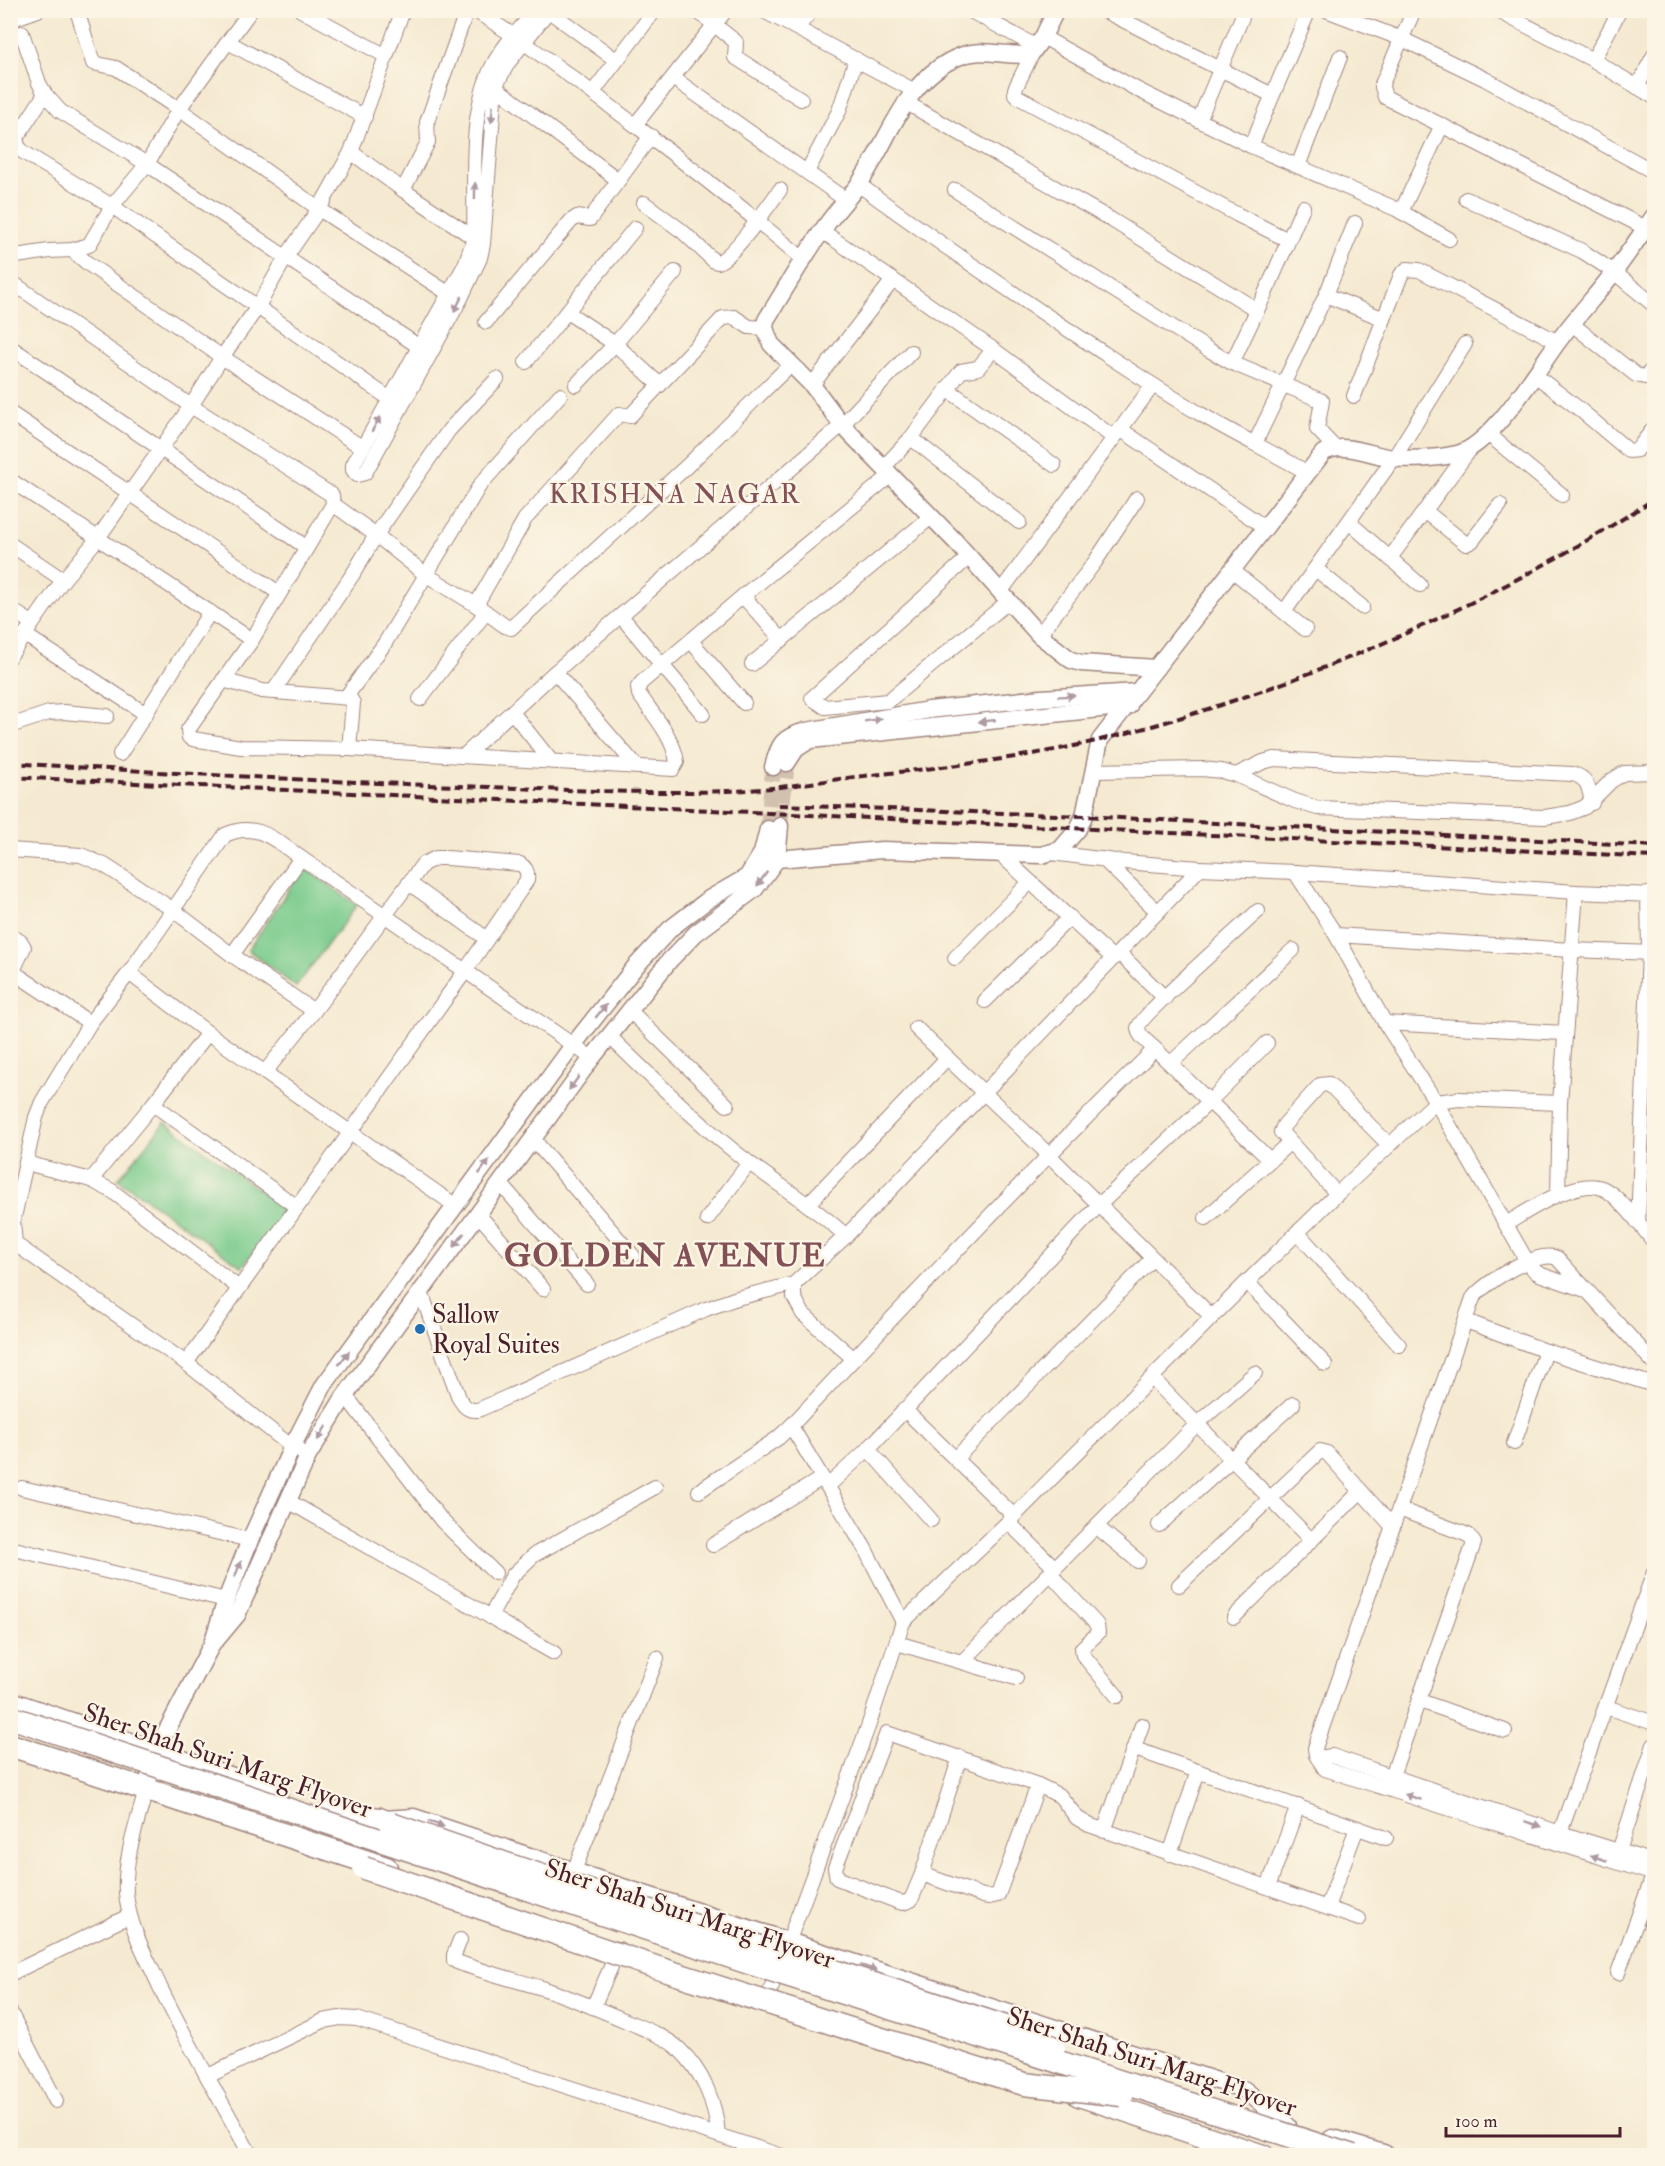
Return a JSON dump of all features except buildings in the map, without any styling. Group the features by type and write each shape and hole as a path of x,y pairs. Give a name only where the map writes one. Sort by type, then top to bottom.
{"highway":[{"path":"10,1702 577,1896 784,1951 1288,2126 1383,2156"},
{"name":"Sher Shah Suri Marg Flyover","path":"10,1717 1124,2089 1312,2156"},
{"name":"Sher Shah Suri Marg Flyover","path":"10,1730 552,1913 1124,2089 1353,2156"},
{"path":"10,1744 1263,2156"},
{"path":"329,1812 385,1822 515,1867 1021,2032 1124,2089"},
{"path":"307,1842 364,1868 669,1972 1024,2084 1124,2089"}],"street":[{"path":"10,20 38,10"},
{"path":"77,10 93,63 116,68 179,109 319,209 448,293"},
{"path":"10,257 72,250 89,245 112,206 147,164 179,109 251,10"},
{"path":"301,10 386,56"},
{"path":"10,656 63,580 131,493 256,308 286,257 319,209 351,152 403,10"},
{"path":"403,190 428,142 427,122 467,10"},
{"path":"474,10 519,38 651,136 758,220 803,260"},
{"path":"519,38 536,10"},
{"path":"593,92 655,10"},
{"path":"696,10 736,42 735,57 801,99"},
{"path":"635,125 726,10"},
{"path":"762,10 856,59 909,96 1257,310"},
{"path":"797,28 812,10"},
{"path":"969,10 1251,146 1401,212 1449,239"},
{"path":"1056,10 1015,89 1018,97 1229,211 1288,240"},
{"path":"1103,10 1272,95"},
{"path":"1199,120 1245,10"},
{"path":"1251,146 1309,10"},
{"path":"1326,10 1402,39 1493,83 1654,172"},
{"path":"1390,558 1471,448 1488,434 1535,375 1650,222 1385,97 1382,84 1414,10"},
{"path":"1496,10 1593,60 1654,98"},
{"path":"1593,60 1620,10"},
{"path":"490,85 477,124 474,238 465,265 353,465 354,472 360,476 365,473 371,463 460,300 480,258 483,244 490,85 494,63 549,11 616,60"},
{"path":"22,33 45,94 60,111 147,164 418,346"},
{"path":"228,42 365,117"},
{"path":"1038,45 1024,54 984,51 967,54 945,64 909,96 858,184 803,260 766,320 765,328 771,344 812,385 842,425 888,471 1039,634 1071,660 1081,663 1156,668"},
{"path":"1637,87 1654,55"},
{"path":"1298,166 1340,57"},
{"path":"807,172 839,111 856,59"},
{"path":"674,78 846,200"},
{"path":"490,85 618,180"},
{"path":"45,94 17,137 19,148 112,206 390,399"},
{"path":"1401,212 1442,125"},
{"path":"486,322 571,221 577,217 590,219 651,136"},
{"path":"351,152 474,238"},
{"path":"858,184 1010,291 1153,385 1204,417 1255,442 1308,473"},
{"path":"644,203 718,262 725,258 758,220 780,190"},
{"path":"955,190 1232,363 1322,402 1317,429 1335,448"},
{"path":"1466,199 1568,244 1614,272 1654,304"},
{"path":"1232,363 1303,207"},
{"path":"1255,442 1326,295 1355,223"},
{"path":"526,362 635,228"},
{"path":"822,231 1117,433 1266,528"},
{"path":"72,250 87,263 222,357 363,448"},
{"path":"1354,396 1401,275 1407,269 1413,268 1558,342"},
{"path":"576,385 615,344 675,272"},
{"path":"812,385 893,280"},
{"path":"10,281 191,406 329,491 333,499 333,504 252,640 188,730 189,737 241,747 349,748 673,769 676,766 675,748 638,690 642,682 888,471 961,371 978,368 993,350"},
{"path":"1326,295 1384,319"},
{"path":"567,312 615,344 660,385"},
{"path":"420,699 481,608 525,519 616,417 620,413 626,417 630,416 723,318 734,317 749,327 765,328"},
{"path":"1572,324 1636,375 1645,377 1654,368"},
{"path":"1284,612 1395,458 1465,344"},
{"path":"10,347 306,547"},
{"path":"465,755 555,672 842,425 911,352"},
{"path":"333,504 425,574 508,627 514,626 687,466 790,365"},
{"path":"1535,375 1629,451 1637,450 1654,428"},
{"path":"273,692 353,574 376,535 449,430 497,379"},
{"path":"969,557 812,698 825,707 888,701 1005,596 1117,433 1153,385"},
{"path":"947,389 1054,465"},
{"path":"346,697 385,643 480,485 560,395"},
{"path":"10,413 279,593"},
{"path":"1488,434 1562,495"},
{"path":"911,438 1019,522"},
{"path":"251,2156 186,2039 137,1939 129,1916 126,1891 128,1863 155,1753 212,1644 226,1600 250,1540 292,1447 324,1385 574,1044 635,967 671,928 709,899 747,877 769,856 882,850 1041,855 1065,846 1078,829 1083,816 1100,740 1323,453 1335,448 1395,458 1448,456 1471,448"},
{"path":"10,480 252,640"},
{"path":"1039,634 1095,562 1137,498"},
{"path":"1425,511 1466,544 1472,541 1500,505"},
{"path":"752,664 931,517"},
{"path":"1349,522 1420,585"},
{"path":"10,544 63,580"},
{"path":"1316,569 1362,607"},
{"path":"1232,570 1305,629"},
{"path":"743,596 782,640"},
{"path":"10,609 29,629 146,714"},
{"path":"120,754 210,612"},
{"path":"621,616 703,714"},
{"path":"690,641 744,704"},
{"path":"555,672 637,767"},
{"path":"223,680 262,691 346,697 352,700 349,748"},
{"path":"780,765 796,748 810,740 1133,699"},
{"path":"512,712 551,761"},
{"path":"10,726 49,713 107,716"},
{"path":"1236,775 1274,759 1572,774 1578,775 1588,783 1592,803"},
{"path":"1093,771 1202,769 1236,775 1295,801 1317,808 1545,817 1578,811 1592,803 1611,782 1624,772 1654,772"},
{"path":"212,1644 237,1615 308,1456 345,1395 629,1010 669,961 696,933 755,889 769,856 774,827"},
{"path":"308,1456 292,1447 186,1363 13,1243 12,1222 32,1130 42,1102 90,1023 129,973 225,835 234,831 253,829 266,834 386,915 592,1058"},
{"path":"10,850 62,853 92,859 172,909 232,955 314,1011"},
{"path":"999,853 1165,998"},
{"path":"1051,853 1200,868 1652,895 1651,1006 1642,1111 1638,1223"},
{"path":"232,955 301,858"},
{"path":"186,1363 466,970 527,880 525,867 520,864 436,858 423,864 266,1072"},
{"path":"1103,859 1158,912"},
{"path":"421,1292 459,1398 464,1406 478,1410 706,1309 737,1298 794,1284 846,1236 982,1092 1200,868"},
{"path":"1295,872 1336,935 1385,1023 1436,1102 1528,1263 1542,1275 1590,1291"},
{"path":"956,957 1030,882"},
{"path":"409,883 487,939"},
{"path":"1558,1194 1564,1034 1576,892"},
{"path":"1258,911 1138,1026 1139,1033 1270,1160"},
{"path":"985,1001 1070,917"},
{"path":"10,935 21,942 24,947 11,973 20,976 90,1023"},
{"path":"1336,935 1571,950 1652,952"},
{"path":"1171,1063 1293,950"},
{"path":"129,973 208,1033 456,1206"},
{"path":"629,1010 727,1105"},
{"path":"1385,1023 1564,1034"},
{"path":"916,1028 1048,1154 1212,1317"},
{"path":"91,1180 208,1033"},
{"path":"609,1036 708,1129 749,1163 809,1203 846,1236"},
{"path":"713,1545 825,1482 868,1449 1099,1205 1268,1043"},
{"path":"699,1491 778,1438 791,1426 1048,1154 1155,1049"},
{"path":"809,1203 947,1058"},
{"path":"1337,1194 1282,1135 1281,1128 1320,1085 1329,1084 1389,1145"},
{"path":"769,1994 868,1726 903,1622 1011,1519 1246,1281 1436,1102 1459,1099 1560,1103"},
{"path":"153,1104 297,1208"},
{"path":"1642,1111 1654,1126"},
{"path":"533,1139 633,1256"},
{"path":"1206,1218 1289,1143"},
{"path":"26,1162 91,1180 112,1191 239,1288"},
{"path":"707,1219 749,1163"},
{"path":"501,1184 587,1284"},
{"path":"1506,1224 1558,1194 1591,1186 1605,1189 1654,1242"},
{"path":"478,1214 543,1289"},
{"path":"1297,1232 1400,1345"},
{"path":"1618,1973 1654,1874 1492,1816 1325,1769 1315,1748 1473,1298 1479,1290 1500,1275 1544,1256 1557,1258 1590,1291 1654,1363"},
{"path":"956,1458 1152,1259"},
{"path":"1246,1281 1325,1364"},
{"path":"794,1284 794,1297 803,1314 854,1359"},
{"path":"393,1293 411,1306"},
{"path":"1466,1321 1546,1351 1654,1385"},
{"path":"1514,1443 1546,1351"},
{"path":"963,1661 1198,1424 1256,1373"},
{"path":"1152,1378 1311,1540"},
{"path":"345,1395 442,1521 495,1573"},
{"path":"1159,1525 1293,1404"},
{"path":"904,1409 956,1458 1011,1519 1098,1625 1098,1634 1083,1648 1083,1655 1117,1696"},
{"path":"791,1426 864,1546 903,1622"},
{"path":"868,1449 932,1520"},
{"path":"1179,1585 1320,1451 1327,1453 1393,1527"},
{"path":"490,1617 513,1575 534,1555 655,1487"},
{"path":"22,1488 250,1540"},
{"path":"1234,1617 1360,1491"},
{"path":"288,1501 554,1653"},
{"path":"1392,1776 1474,1543 1468,1535 1399,1509"},
{"path":"1096,1526 1138,1561"},
{"path":"10,1548 226,1600"},
{"path":"1558,1838 1654,1572"},
{"path":"1640,1613 1654,1618"},
{"path":"897,1643 1016,1678"},
{"path":"574,1871 657,1658"},
{"path":"1420,1701 1505,1731"},
{"path":"1606,1707 1654,1723"},
{"path":"1104,1831 1142,1725"},
{"path":"868,1726 1038,1785 1064,1800 1081,1822 1359,1919"},
{"path":"887,1733 835,1868 835,1875 837,1878 903,1903 911,1900 922,1874 960,1757"},
{"path":"1619,1851 1654,1745"},
{"path":"1135,1749 1386,1838"},
{"path":"1318,1758 1332,1756 1392,1776 1492,1816"},
{"path":"1170,1854 1198,1771"},
{"path":"922,1874 983,1896 998,1895 1038,1785"},
{"path":"1268,1887 1298,1806"},
{"path":"385,1822 414,1817 574,1871 784,1951"},
{"path":"1327,1907 1357,1828"},
{"path":"1558,1838 1619,1851 1654,1862"},
{"path":"10,1974 129,1916"},
{"path":"460,1940 454,1955 454,1960 457,1962 593,2007 658,2036 679,2049 698,2071 705,2085 717,2120 718,2135"},
{"path":"593,2007 620,1945"},
{"path":"10,2012 56,2101"},
{"path":"208,2076 323,2021 340,2018 357,2019 783,2156"}],"green space":[{"path":"304,867 357,905 296,987 248,950"},
{"path":"165,1122 288,1211 242,1267 118,1179"}],"tunnel":[{"path":"780,826 787,763"},
{"path":"768,829 773,767"}],"railway":[{"path":"10,763 369,783 668,792 762,789 1012,757 1071,747 1172,720 1316,671 1457,610 1591,538 1654,499"},
{"path":"10,777 1654,857"},
{"path":"779,805 1084,816 1654,846"}],"place":[{"name":"Sallow Royal Suites","path":"420,1329"}],"district":[{"name":"KRISHNA NAGAR","path":"675,494"},
{"name":"GOLDEN AVENUE","path":"665,1255"}]}
